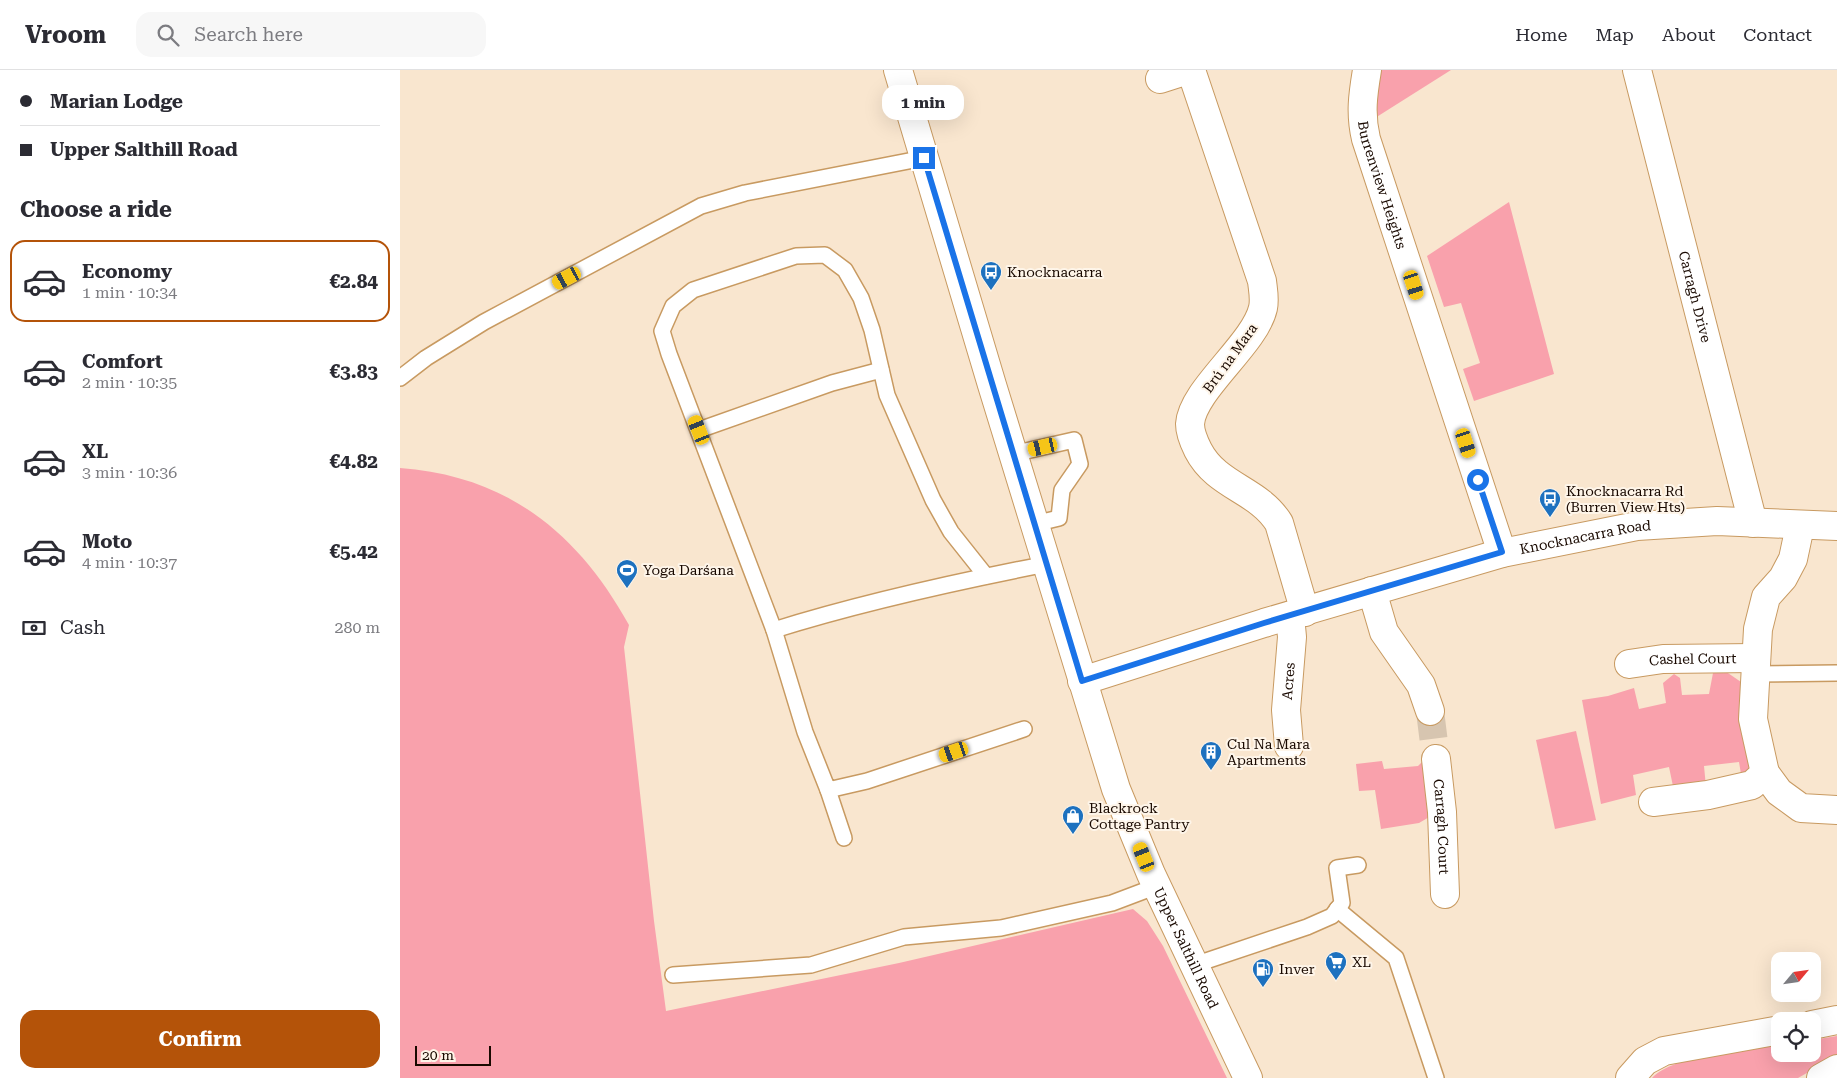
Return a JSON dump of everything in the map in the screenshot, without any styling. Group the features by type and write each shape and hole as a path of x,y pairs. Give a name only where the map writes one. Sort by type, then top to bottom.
{"street":[{"name":"Upper Salthill Road","path":"898,70 1034,524 1116,789 1157,886 1248,1078"},
{"name":"Brú na Mara","path":"1160,79 1190,70 1262,282 1264,301 1261,316 1197,405 1190,425 1192,436 1202,458 1213,471 1261,502 1275,516 1279,523 1297,614"},
{"name":"Burrenview Heights","path":"1367,70 1361,108 1366,139 1502,552"},
{"name":"Carragh Drive","path":"1637,70 1753,523"},
{"name":"Knocknacarra Road","path":"1082,681 1502,552 1637,526 1717,521 1800,526 1837,526"},
{"name":"Cashel Court","path":"1800,526 1794,559 1783,578 1766,597 1758,629 1754,666 1753,719 1765,773 1779,792 1801,808 1837,810"},
{"path":"1372,591 1384,632 1421,685 1430,711"},
{"name":"Acres","path":"1289,746 1286,710 1292,637 1297,614"},
{"name":"Cashel Court","path":"1629,664 1663,659 1754,666"},
{"name":"Carragh Court","path":"1436,759 1442,812 1446,894"},
{"path":"1653,802 1708,795 1752,785 1765,773"},
{"path":"1821,1023 1837,1020"},
{"path":"1630,1078 1645,1061 1664,1051 1771,1032"},
{"path":"1821,1078 1837,1069"}],"lane":[{"path":"400,378 426,358 484,322 701,206 744,193 924,158"},
{"path":"844,838 828,790 805,732 774,630 662,331 674,306 693,290 796,256 825,255 845,270 861,298 872,330 887,395 933,500 952,532 986,576"},
{"path":"699,430 786,398 880,370"},
{"path":"1013,454 1074,440 1080,464 1062,490 1059,518 1034,524"},
{"path":"774,630 828,614 986,576 1047,564"},
{"path":"1754,666 1837,672"},
{"path":"828,790 867,781 1024,729"},
{"path":"1194,965 1307,927 1332,916 1342,904 1337,868 1358,865"},
{"path":"673,975 811,965 904,937 1001,928 1112,904 1157,886"},
{"path":"1338,909 1396,958 1436,1078"}],"shaded area":[{"path":"1380,70 1451,70 1375,118"},
{"path":"1509,202 1554,374 1474,401 1463,369 1480,363 1461,303 1444,307 1427,256"},
{"path":"400,468 439,473 474,483 506,497 536,515 563,537 587,563 609,592 629,625 624,647 654,921 666,1011 899,963 1133,909 1147,921 1163,946 1227,1078 400,1078"},
{"path":"1725,671 1741,682 1740,726 1745,749 1754,772 1742,780 1739,762 1704,766 1706,787 1674,791 1669,767 1633,775 1636,795 1601,804 1582,700 1608,696 1634,688 1639,709 1666,703 1663,683 1674,674 1680,678 1682,695 1709,694 1713,673"},
{"path":"1576,731 1596,820 1555,829 1536,740"},
{"path":"1425,759 1431,816 1419,823 1381,829 1375,790 1359,791 1356,764 1382,761 1384,769 1418,766"},
{"path":"1837,1036 1837,1056 1798,1078 1652,1078 1662,1070 1693,1059 1771,1046 1771,1062 1821,1062 1821,1039"}],"tunnel":[{"path":"1430,711 1436,759"}],"place":[{"name":"Knocknacarra","path":"991,291"},
{"name":"Knocknacarra Rd (Burren View Hts)","path":"1550,518"},
{"name":"Yoga Darśana","path":"627,589"},
{"name":"Cul Na Mara Apartments","path":"1211,771"},
{"name":"Blackrock Cottage Pantry","path":"1073,835"},
{"name":"XL","path":"1336,981"},
{"name":"Inver","path":"1263,988"}],"route":[{"path":"924,158 1082,681 1264,623 1502,552 1478,480"}]}
